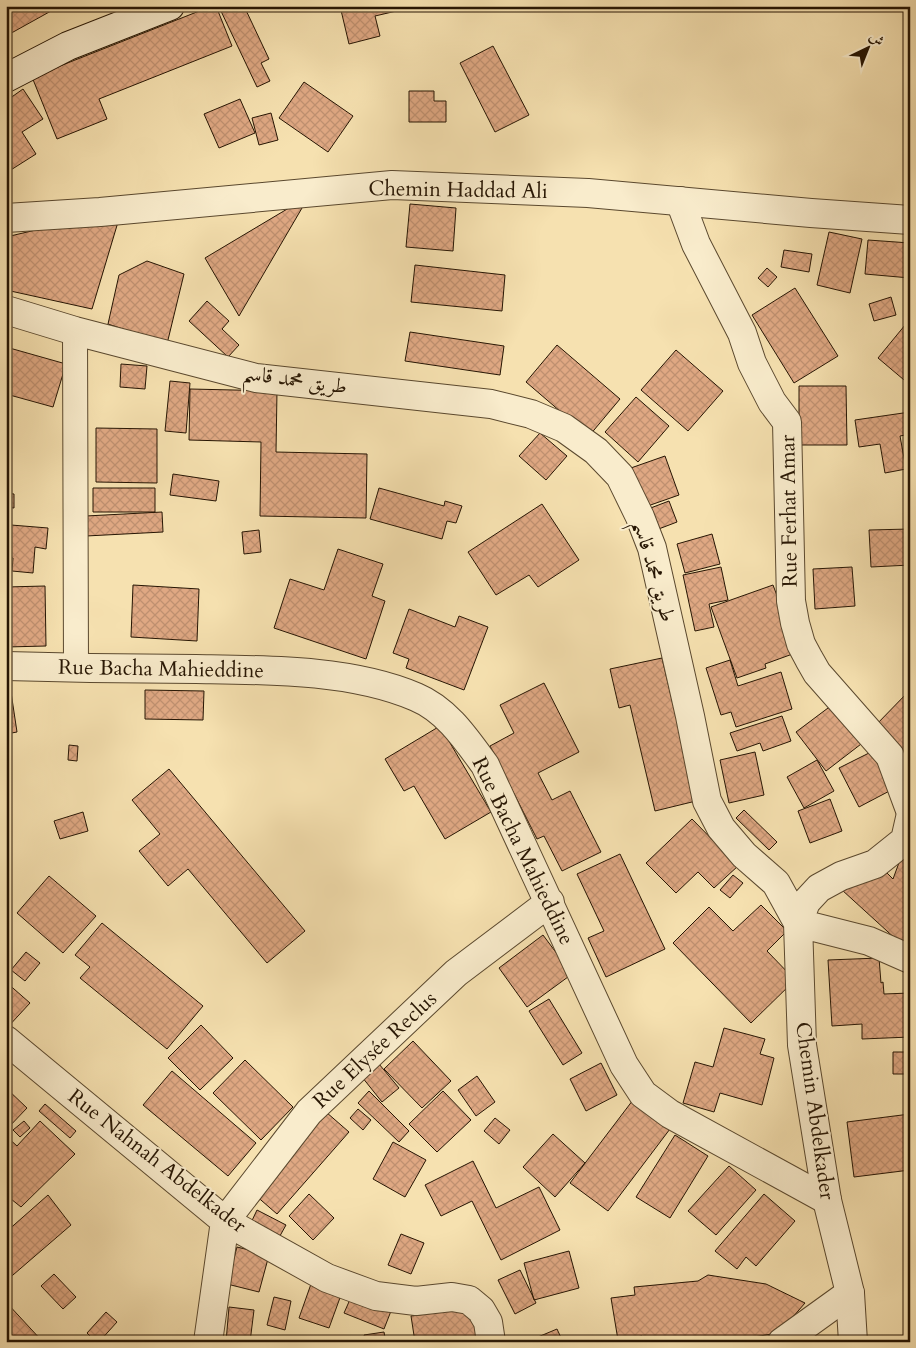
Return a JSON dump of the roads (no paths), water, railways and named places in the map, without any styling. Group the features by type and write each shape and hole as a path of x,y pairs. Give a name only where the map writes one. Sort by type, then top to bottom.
{"street":[{"path":"6,78 68,46 170,6"},
{"name":"Chemin Haddad Ali","path":"6,218 100,212 392,185 588,193 811,214 909,221"},
{"name":"Rue Ferhat Amar","path":"680,201 696,244 742,333 752,363 772,402 787,422 791,601 801,644 817,673 890,756 910,810"},
{"name":"طريق محمد قاسم","path":"6,310 74,331 256,378 491,404 531,414 564,428 596,451 620,476 640,517 652,548 708,801 722,828 744,855 776,883 798,923"},
{"path":"74,331 76,668"},
{"name":"Rue Bacha Mahieddine","path":"6,666 279,670 364,680 417,697 438,710 456,726 485,765 624,1065 643,1094 670,1114 827,1200"},
{"name":"Chemin Abdelkader","path":"853,1342 850,1293 827,1200 802,1045 798,923 806,902 819,888 841,876 875,864 905,840 910,818"},
{"name":"Rue Elysée Reclus","path":"225,1221 309,1112 456,973 550,902"},
{"path":"798,923 869,941 910,959"},
{"name":"Rue Nahnah Abdelkader","path":"6,1040 225,1221 327,1278 376,1296 416,1301 452,1297 469,1300 481,1310 488,1322 491,1342"},
{"path":"208,1342 225,1221"},
{"path":"782,1342 850,1293"}]}
